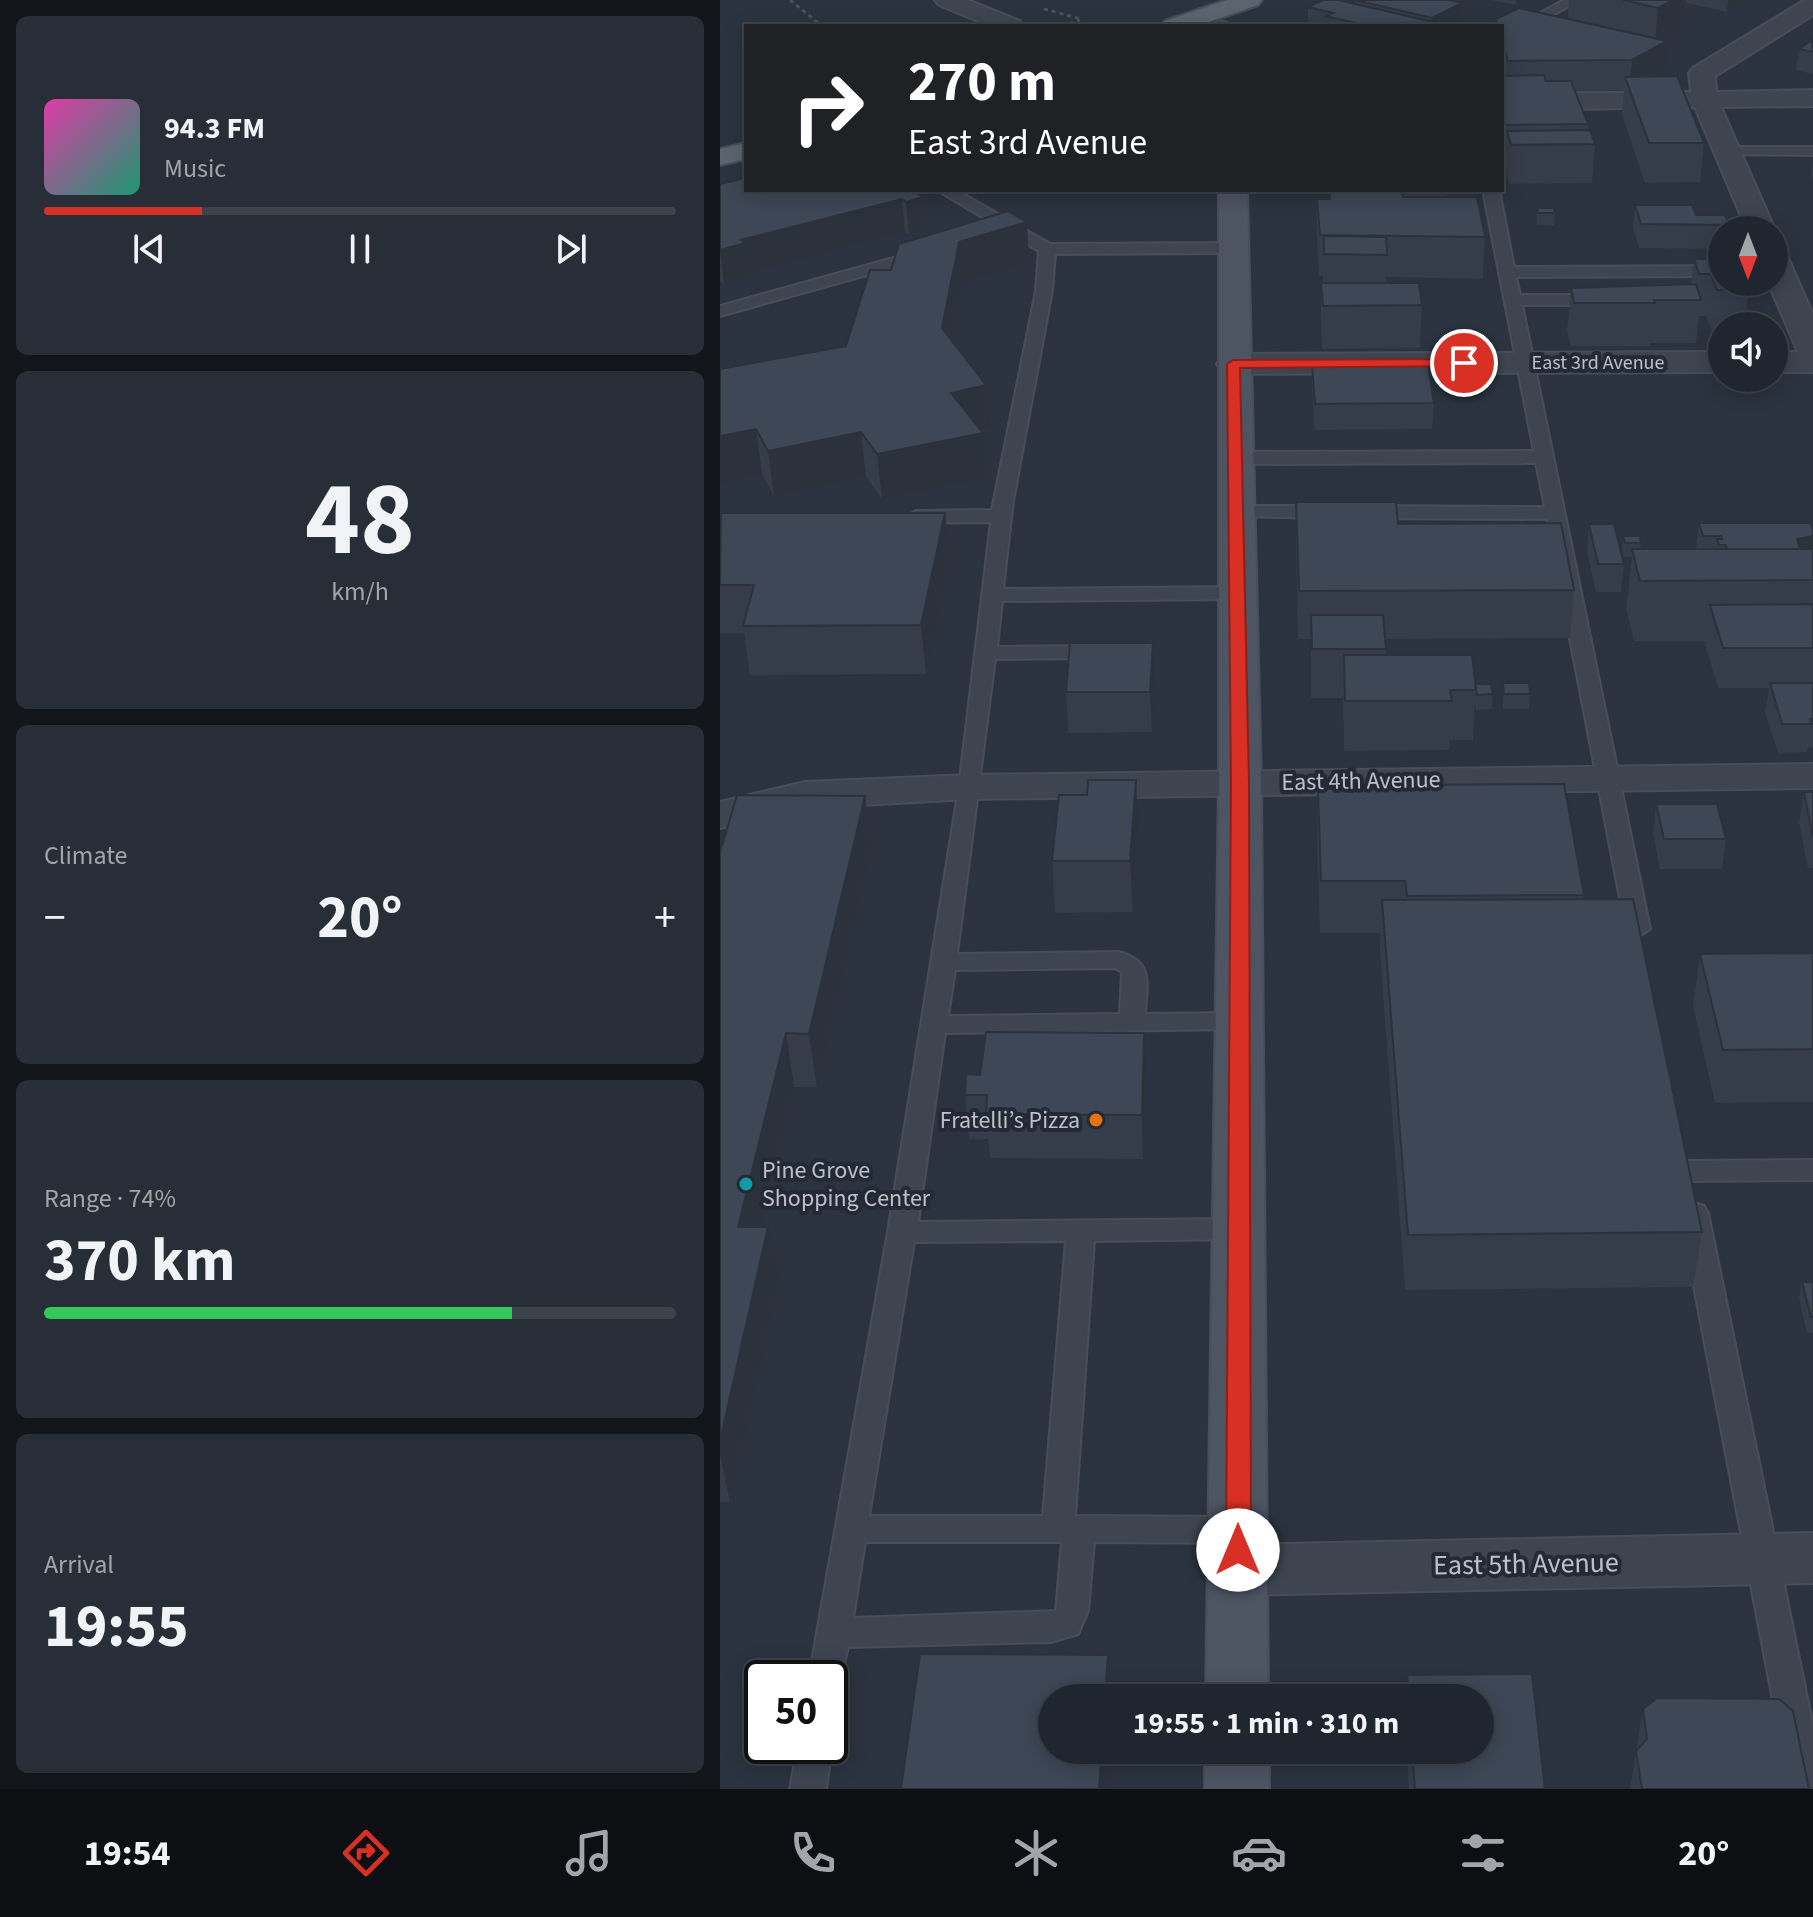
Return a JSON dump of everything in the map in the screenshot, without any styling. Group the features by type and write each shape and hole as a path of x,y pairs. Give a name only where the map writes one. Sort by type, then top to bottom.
{"main road":[{"path":"1185,22 1250,0"},
{"path":"720,157 744,151"},
{"path":"1233,192 1240,783 1237,1684"},
{"path":"1237,1764 1237,1789"}],"street":[{"path":"947,0 1006,24"},
{"path":"1755,216 1704,98 1702,73 1813,5"},
{"path":"1504,102 1813,98"},
{"path":"1788,294 1813,351"},
{"name":"East 3rd Avenue","path":"1233,364 1708,362"},
{"path":"1788,362 1813,362"},
{"name":"East 4th Avenue","path":"720,815 805,795 970,787 1813,776"},
{"name":"East 5th Avenue","path":"1238,1550 1788,1559"}],"lane":[{"path":"1504,38 1574,0"},
{"path":"1808,151 1795,136 1813,135"},
{"path":"1727,151 1808,151"},
{"path":"948,192 1047,249 1235,248"},
{"path":"1491,192 1644,959"},
{"path":"984,238 1013,229"},
{"path":"829,1660 934,1025 970,787 1001,516 1044,291 1047,249"},
{"path":"720,311 940,250"},
{"path":"1506,272 1708,271"},
{"path":"1512,300 1615,300"},
{"path":"1234,458 1542,457"},
{"path":"1235,512 1554,513"},
{"path":"892,517 1001,516"},
{"path":"992,595 1237,593"},
{"path":"985,653 1116,652"},
{"path":"943,962 1119,960 1130,965 1134,972 1132,1023"},
{"path":"934,1025 1239,1021"},
{"path":"1679,1141 1788,1559 1808,1789"},
{"path":"1685,1171 1813,1170"},
{"path":"902,1232 1239,1229"},
{"path":"834,1633 1051,1628 1066,1624 1072,1611 1068,1529 1081,1231"},
{"path":"852,1529 1068,1529 1238,1550"},
{"path":"808,1789 812,1764"}],"path":[{"path":"790,0 820,24"},
{"path":"1040,8 1081,19 1067,24"}],"building":[{"path":"1323,0 1338,0 1442,24 1360,24 1326,16 1333,13 1308,7"},
{"path":"1355,0 1449,0 1462,3 1432,18"},
{"path":"1623,0 1673,0 1658,8"},
{"path":"1519,8 1667,41 1632,60 1508,61 1504,47 1504,24 1497,24 1496,19"},
{"path":"1812,40 1813,52 1799,49"},
{"path":"1544,75 1546,81 1571,81 1588,124 1504,125 1504,76"},
{"path":"1677,76 1704,143 1649,143 1625,77"},
{"path":"1590,130 1595,144 1511,145 1507,131"},
{"path":"744,178 744,192 915,192 923,197 906,202 902,199 741,240 745,243 720,250 720,184"},
{"path":"1330,192 1402,192 1403,197 1477,197 1485,237 1320,235 1317,199 1330,199"},
{"path":"1635,205 1692,205 1696,215 1725,216 1708,216 1708,225 1641,224"},
{"path":"1537,208 1554,208 1555,213 1538,213"},
{"path":"1008,211 1027,222 959,242 942,328 986,385 951,393 983,433 877,454 861,432 768,451 756,429 720,436 720,369 846,346 870,270 891,270 899,244"},
{"path":"1324,236 1386,237 1387,255 1324,254"},
{"path":"1694,259 1708,259 1708,274 1699,274"},
{"path":"1321,283 1419,283 1422,305 1323,306"},
{"path":"1696,284 1701,300 1654,300 1655,303 1574,303 1571,288"},
{"path":"1428,364 1434,403 1315,404 1312,365"},
{"path":"1296,502 1396,502 1398,524 1561,523 1574,590 1299,591"},
{"path":"721,513 945,513 921,625 743,626 754,585 720,585"},
{"path":"1699,523 1810,523 1813,536 1797,539 1800,549 1727,549 1726,545 1719,545 1717,539 1722,539 1721,536 1703,536"},
{"path":"1589,524 1614,524 1624,564 1598,564"},
{"path":"1623,536 1640,536 1641,543 1625,543"},
{"path":"1632,549 1813,549 1813,580 1640,581"},
{"path":"1813,604 1813,648 1723,648 1710,605"},
{"path":"1311,615 1383,615 1386,649 1312,649"},
{"path":"1070,643 1153,643 1150,692 1066,692"},
{"path":"1344,655 1472,655 1476,690 1450,690 1452,701 1345,701"},
{"path":"1503,683 1529,683 1530,694 1504,694"},
{"path":"1770,683 1813,683 1812,724 1782,724"},
{"path":"1475,684 1491,684 1493,694 1477,695"},
{"path":"1088,780 1136,780 1130,861 1052,861 1059,795 1087,795"},
{"path":"1564,784 1584,895 1407,896 1405,881 1321,881 1318,789"},
{"path":"1804,792 1813,792 1813,837"},
{"name":"Pine Grove Shopping Center","path":"737,795 865,796 809,1034 786,1033 738,1227 768,1227 720,1441 720,853"},
{"path":"1656,804 1717,804 1726,839 1664,839"},
{"path":"1633,899 1702,1232 1408,1235 1382,900"},
{"path":"1813,953 1813,1049 1723,1050 1700,954"},
{"path":"986,1032 1144,1033 1142,1115 986,1114 987,1095 965,1095 966,1074 980,1075"},
{"path":"1802,1282 1813,1282 1813,1317 1811,1317"},
{"path":"920,1654 1108,1655 1106,1684 1038,1684 1038,1764 1101,1764 1099,1789 901,1789"},
{"path":"1532,1674 1545,1789 1415,1789 1413,1764 1494,1764 1494,1684 1408,1684 1407,1675"},
{"path":"1657,1698 1779,1699 1793,1711 1809,1789 1642,1789 1636,1751 1647,1739 1643,1709"}],"place":[{"name":"Fratelli’s Pizza","path":"1096,1120"},
{"name":"Pine Grove Shopping Center","path":"746,1184"}],"route":[{"path":"1238,1550 1240,783 1233,364 1464,363"}]}
